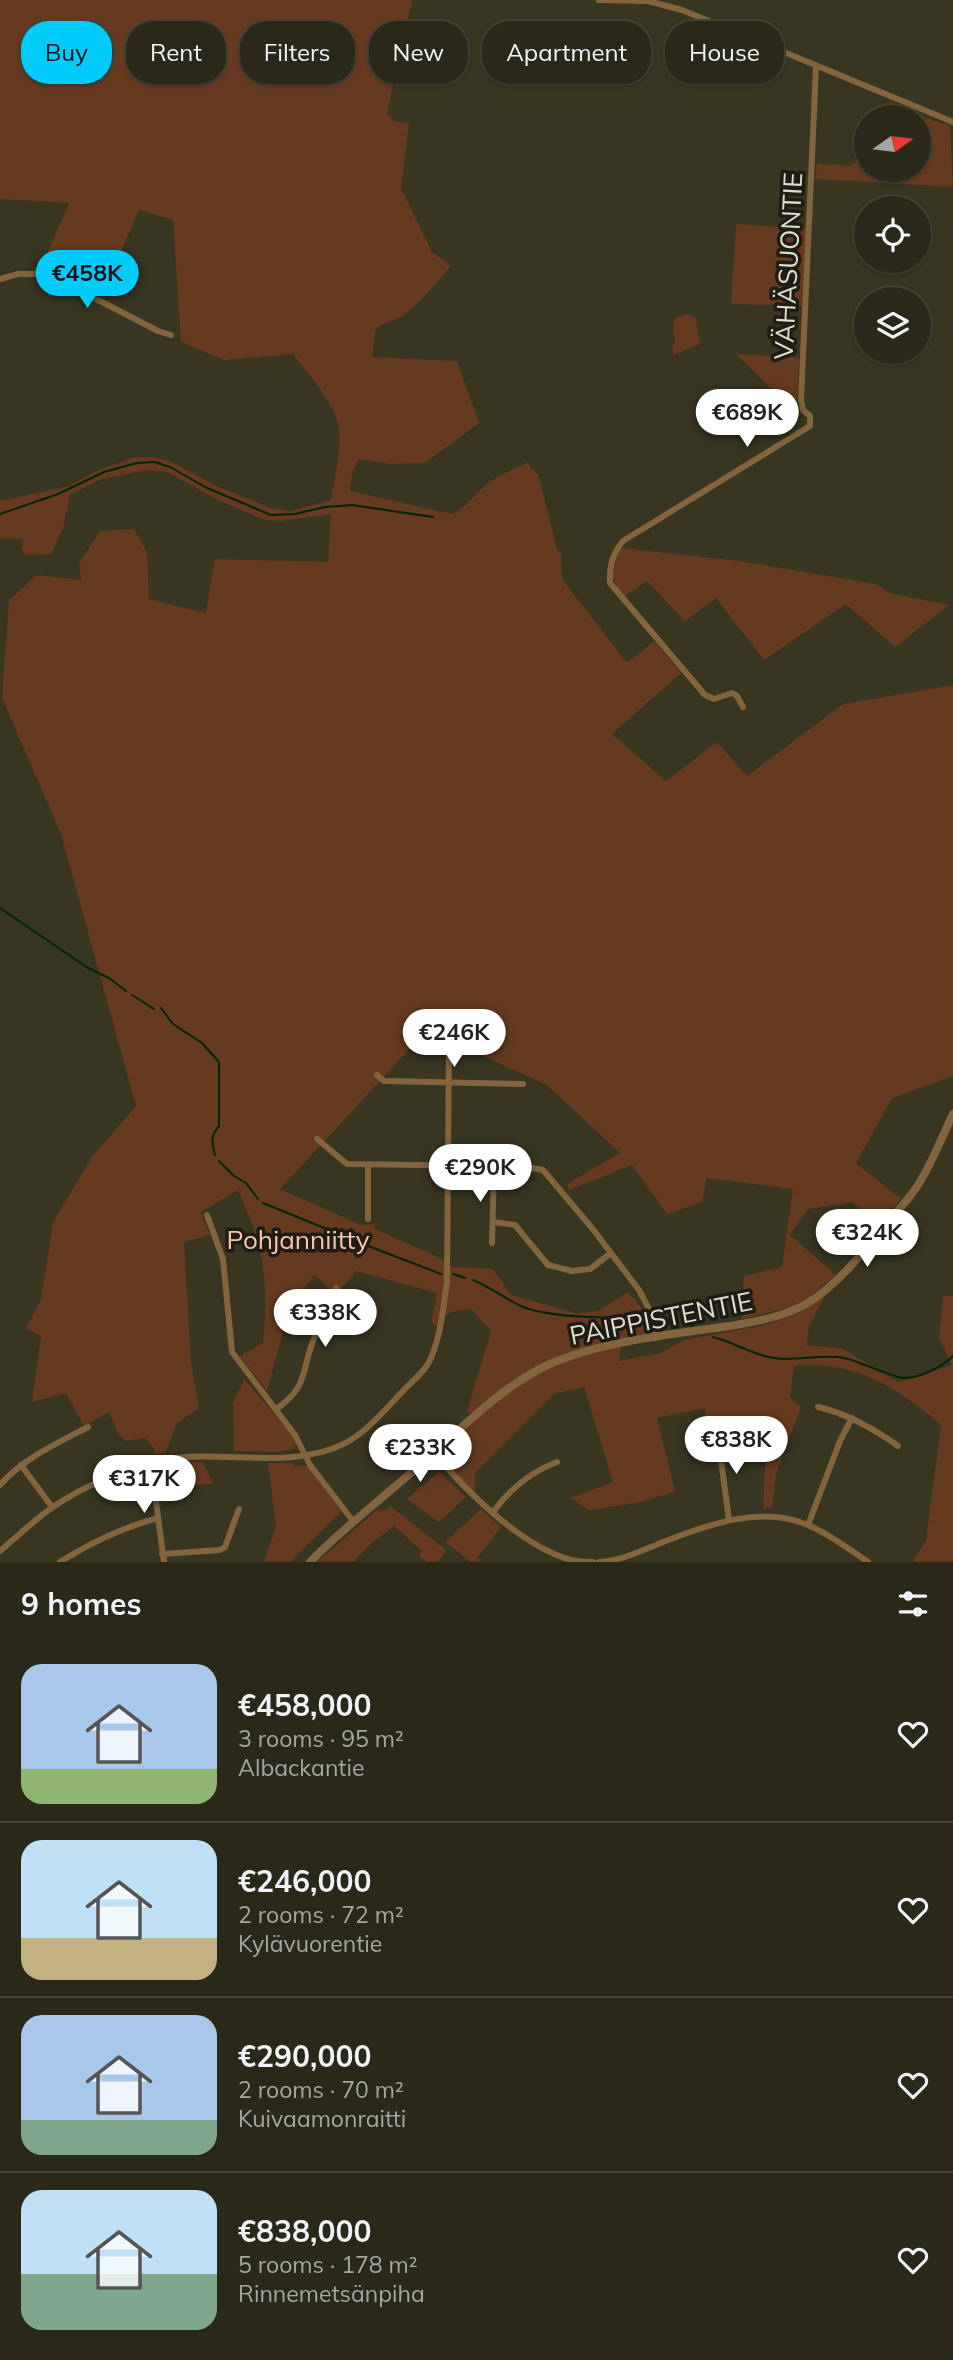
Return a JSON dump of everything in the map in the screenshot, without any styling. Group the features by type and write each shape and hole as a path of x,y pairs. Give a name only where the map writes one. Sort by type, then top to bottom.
{"street":[{"path":"599,0 648,1 682,10 953,122"},
{"name":"VÄHÄSUONTIE","path":"743,707 732,693 713,699 705,695 610,583 609,566 623,541 810,426 810,416 803,410 801,400 816,67"},
{"path":"0,279 19,274 36,274 171,335"},
{"path":"0,1551 52,1507 83,1490 150,1464 168,1459 203,1457 293,1457 322,1453 356,1439 429,1363 441,1320 447,1282 449,1042"},
{"path":"377,1075 384,1081 523,1084"},
{"name":"PAIPPISTENTIE","path":"310,1562 463,1426 524,1378 549,1364 610,1346 763,1320 808,1302 838,1279 862,1254 918,1185 953,1114"},
{"path":"317,1139 347,1164 494,1166 533,1168 548,1174 644,1298 651,1313 655,1338"},
{"path":"368,1165 368,1219"},
{"path":"492,1242 494,1166"},
{"path":"207,1215 223,1259 232,1352 300,1442 328,1491 353,1521"},
{"path":"493,1222 515,1225 548,1265 572,1271 590,1269 611,1253"},
{"path":"276,1409 292,1398 300,1386 317,1331 344,1296 336,1288"},
{"path":"818,1407 838,1411 870,1426 898,1446"},
{"path":"808,1525 840,1441 852,1418"},
{"path":"0,1485 39,1452 88,1427"},
{"path":"718,1437 729,1520"},
{"path":"434,1453 459,1481 526,1538 573,1561 593,1562"},
{"path":"493,1512 515,1486 537,1470 557,1462"},
{"path":"150,1464 164,1562"},
{"path":"21,1465 52,1507"},
{"path":"162,1554 220,1550 225,1547 239,1509"},
{"path":"599,1562 608,1562 729,1520 758,1517 791,1520 808,1525 868,1562"},
{"path":"60,1562 119,1532 158,1518"}],"green space":[{"name":"Pohjanniitty","path":"0,0 412,0 407,21 369,21 369,84 393,84 387,113 393,121 409,123 401,188 432,252 451,266 409,311 376,329 372,357 457,361 479,423 425,463 390,464 359,459 352,474 350,491 452,514 461,509 483,487 528,462 531,469 538,474 557,549 561,553 562,579 627,663 654,641 681,673 612,734 666,781 717,742 747,776 843,704 953,685 953,1076 892,1098 856,1163 901,1199 879,1225 852,1202 808,1209 790,1235 836,1275 807,1298 791,1307 741,1319 744,1276 782,1267 793,1189 707,1178 702,1202 667,1214 632,1165 569,1190 567,1184 620,1153 547,1085 452,1042 417,1041 280,1189 361,1225 374,1224 375,1229 440,1258 451,1267 493,1269 511,1295 576,1313 598,1311 628,1292 654,1322 655,1338 622,1344 618,1361 661,1353 684,1340 765,1325 795,1315 826,1294 809,1327 807,1345 843,1349 898,1382 952,1365 939,1338 943,1296 953,1296 953,1562 913,1562 926,1540 941,1425 890,1388 856,1372 837,1368 794,1366 790,1398 801,1407 776,1474 772,1508 763,1509 766,1450 759,1420 726,1417 727,1431 709,1433 705,1408 657,1418 675,1492 636,1503 589,1510 570,1498 613,1482 584,1387 554,1394 475,1473 475,1497 434,1453 475,1416 467,1411 491,1331 471,1309 447,1315 439,1327 431,1323 437,1293 356,1271 341,1289 344,1303 337,1308 329,1308 331,1294 315,1275 290,1306 267,1391 240,1356 263,1343 265,1283 254,1229 238,1190 201,1212 210,1235 184,1242 191,1361 199,1408 177,1423 165,1453 155,1454 154,1448 145,1438 125,1441 118,1433 109,1412 84,1426 66,1393 32,1402 41,1336 26,1328 41,1300 53,1222 92,1157 136,1106 61,834 2,698 9,600 37,575 81,580 79,563 100,531 134,529 147,552 149,599 206,613 215,559 328,562 331,514 282,521 265,520 218,500 167,472 146,470 99,480 70,495 63,528 51,554 25,555 22,550 23,538 0,539 0,501 69,486 96,471 136,457 154,457 172,462 218,487 271,508 290,511 331,500 338,461 339,430 324,396 293,354 224,360 181,342 173,220 139,210 102,296 41,268 69,203 0,199"},
{"path":"931,120 950,126 953,187 867,182 931,182"},
{"path":"854,163 854,181 815,179 817,164 851,166"},
{"path":"736,224 806,229 802,306 731,304"},
{"path":"687,314 696,319 700,344 673,355 675,318"},
{"path":"736,354 799,358 797,405 790,407"},
{"path":"621,548 740,561 876,584 890,593 949,605 895,647 846,604 764,660 716,598 685,621 647,581 625,596 612,574"},
{"path":"244,1379 293,1436 296,1445 294,1449 278,1452 234,1451 233,1403"},
{"path":"202,1462 214,1484 160,1487 158,1466"},
{"path":"268,1463 292,1463 294,1467 309,1467 341,1512 290,1562 264,1562 276,1527"},
{"path":"439,1472 466,1497 439,1522 407,1499"},
{"path":"390,1506 446,1550 438,1562 426,1562 419,1555 422,1551 394,1526 353,1562 317,1562 377,1510 384,1511"},
{"path":"481,1509 501,1527 477,1558 482,1562 471,1562 445,1542"}],"waterway":[{"path":"0,514 58,494 104,472 137,463 155,462 271,515 352,505 433,517"},
{"path":"0,908 126,991"},
{"path":"132,995 154,1009"},
{"path":"161,1008 173,1024 202,1043 219,1062 219,1126 212,1140 215,1155"},
{"path":"219,1161 234,1176 246,1183 258,1199"},
{"path":"263,1203 356,1241"},
{"path":"363,1244 441,1274"},
{"path":"453,1274 465,1278"},
{"path":"473,1280 531,1310 570,1316 623,1318"},
{"path":"630,1318 648,1318"},
{"path":"656,1319 675,1321"},
{"path":"684,1323 693,1326"},
{"path":"713,1337 766,1356 782,1359 826,1356 844,1358 905,1378 931,1371 953,1356"}]}
